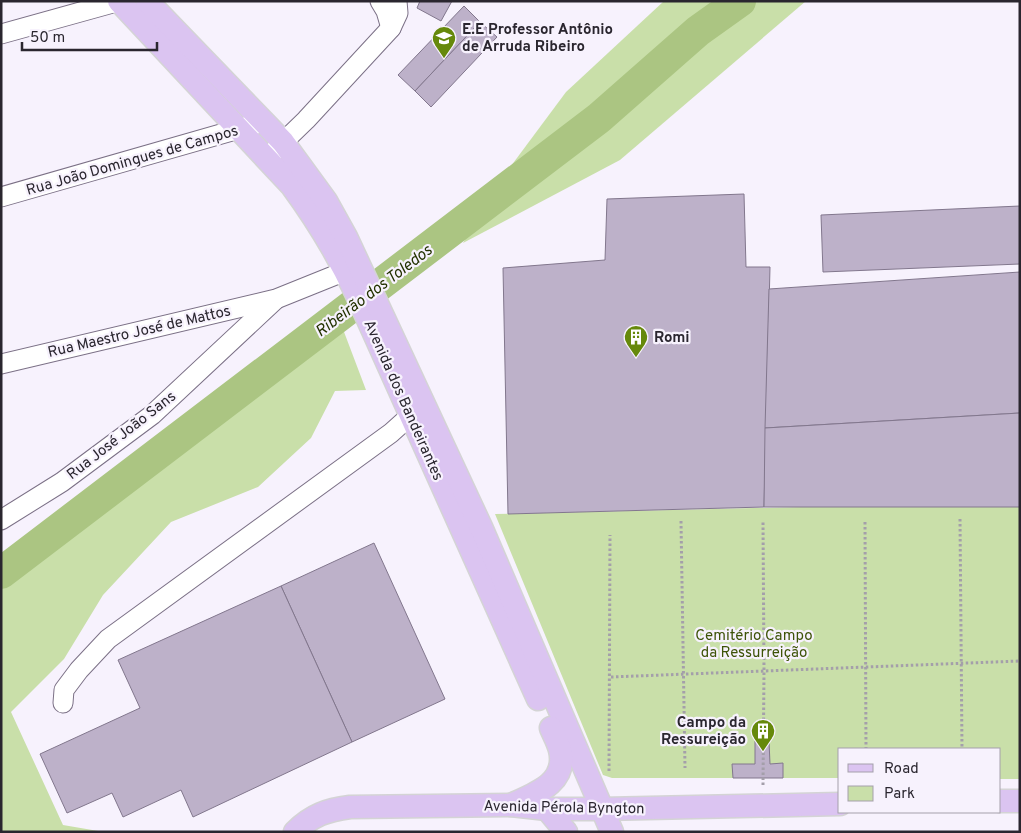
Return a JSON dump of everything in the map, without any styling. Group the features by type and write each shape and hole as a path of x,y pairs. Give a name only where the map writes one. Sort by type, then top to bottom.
{"main road":[{"name":"Avenida dos Bandeirantes","path":"119,1 267,158 309,210 332,244 353,268"},
{"name":"Avenida dos Bandeirantes","path":"147,1 283,142 326,201 353,268 377,320 481,527 612,832"},
{"name":"Avenida dos Bandeirantes","path":"377,320 411,415 560,748 562,760 560,774 538,792 511,805"},
{"path":"1001,801 1020,800"},
{"name":"Avenida Pérola Byngton","path":"296,832 304,823 327,810 350,807 511,805 547,809 602,809 838,804"},
{"path":"547,809 566,832"}],"street":[{"path":"1,34 119,1"},
{"path":"380,1 391,28"},
{"path":"267,158 391,28 398,13 397,1"},
{"name":"Rua João Domingues de Campos","path":"1,197 263,122"},
{"path":"276,299 353,268"},
{"name":"Rua Maestro José de Mattos","path":"1,364 276,299"},
{"name":"Rua José João Sans","path":"1,520 62,482 152,415 276,299"},
{"path":"63,703 64,690 79,670 108,639 391,433 411,415"}],"path":[{"path":"960,519 962,748"},
{"path":"681,521 685,768"},
{"path":"763,522 763,785"},
{"path":"865,522 866,748"},
{"path":"609,771 611,677 610,535"},
{"path":"611,677 1020,661"}],"green space":[{"path":"664,1 806,1 620,160 463,243 499,182 566,92"},
{"path":"338,316 366,390 335,391 311,438 258,487 171,522 103,595 64,659 11,712 63,825 104,832 1,832 1,573"},
{"name":"Cemitério Campo da Ressurreição","path":"1020,505 1020,779 1001,779 1001,748 838,748 838,778 612,778 603,775 495,514 801,507"}],"building":[{"path":"420,1 452,1 441,21 417,8"},
{"path":"464,6 480,22 415,91 398,75"},
{"path":"480,22 497,37 431,107 415,91"},
{"name":"Romi","path":"744,194 746,267 770,267 764,507 508,514 503,268 605,260 607,199"},
{"path":"1020,206 1020,264 823,272 821,215"},
{"path":"1020,272 1020,413 765,428 769,289"},
{"path":"1020,413 1020,507 764,507 765,428"},
{"path":"374,543 445,699 352,742 281,586"},
{"path":"281,586 352,742 193,817 181,790 123,817 112,793 67,813 40,754 140,708 118,660"},
{"name":"Campo da Ressureição","path":"755,741 769,741 770,764 783,763 783,778 733,778 732,764 755,764"}],"waterway":[{"name":"Ribeirão dos Toledos","path":"1,573 599,118 698,31 740,1"}],"place":[{"name":"E.E Professor Antônio de Arruda Ribeiro","path":"444,59"},
{"name":"Romi","path":"636,358"},
{"name":"Campo da Ressureição","path":"763,752"}]}
